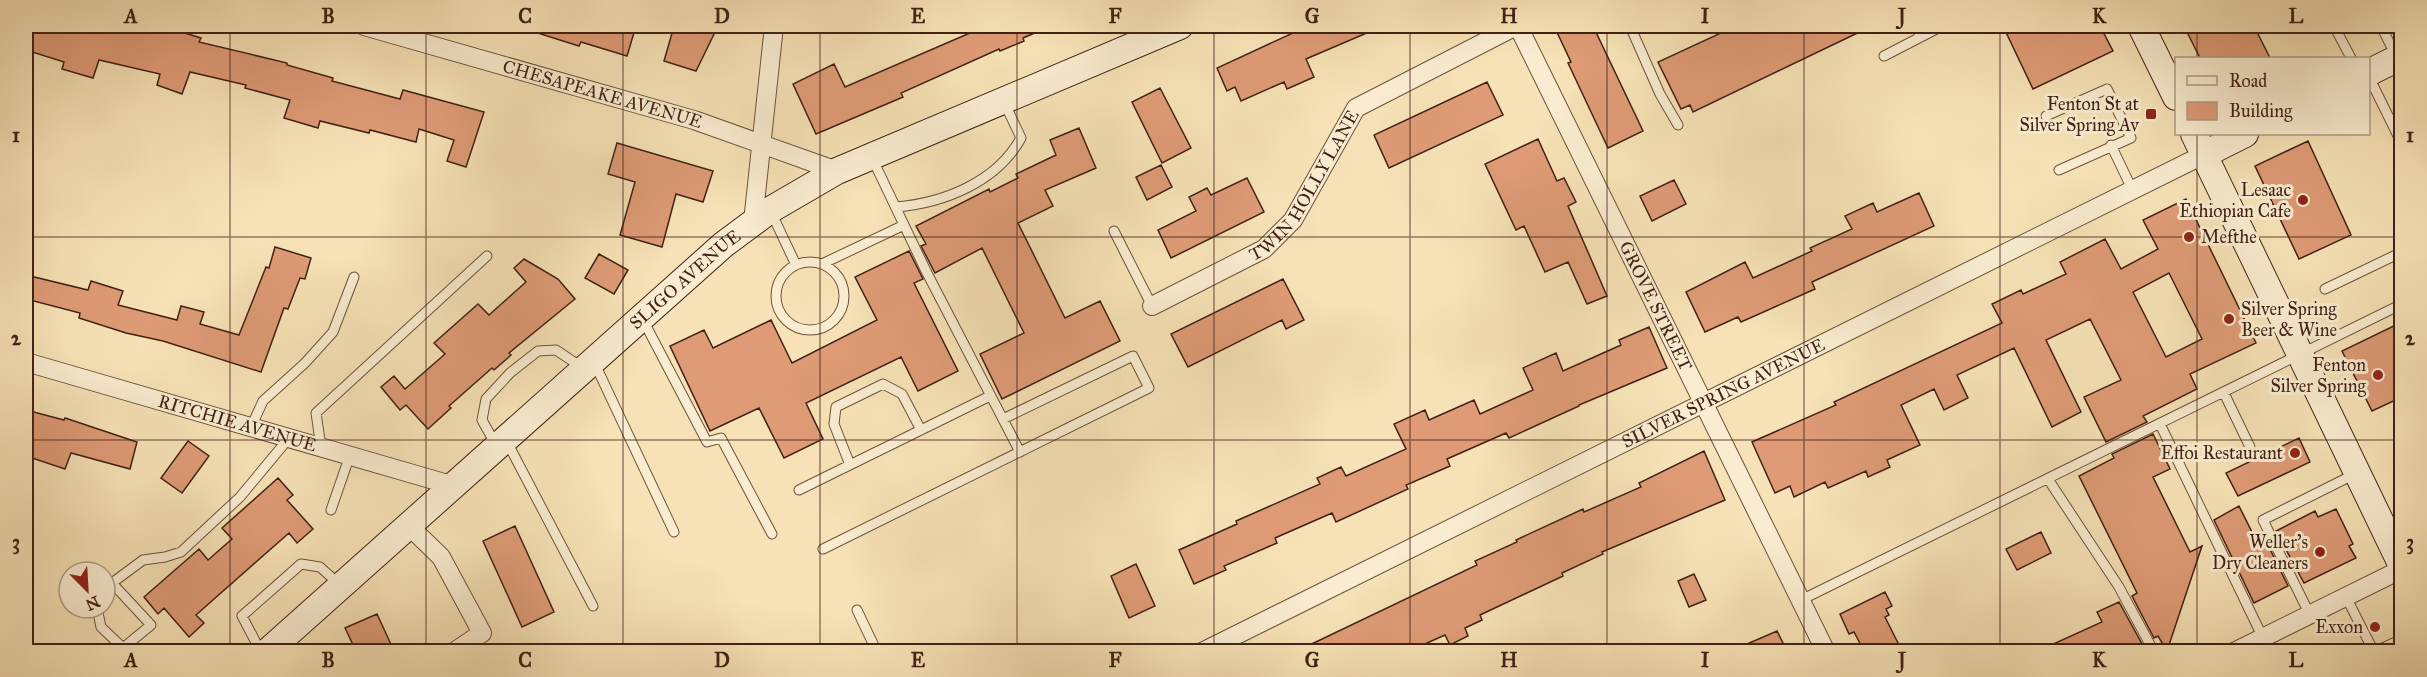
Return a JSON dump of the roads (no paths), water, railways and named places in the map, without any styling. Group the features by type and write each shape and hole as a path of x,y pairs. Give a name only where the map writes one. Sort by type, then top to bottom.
{"street":[{"name":"CHESAPEAKE AVENUE","path":"364,26 694,120 837,171"},
{"path":"761,216 763,143 774,26"},
{"name":"SLIGO AVENUE","path":"267,651 723,244 761,216 837,171 1179,26"},
{"name":"TWIN HOLLY LANE","path":"1152,306 1264,249 1293,220 1356,108 1517,26"},
{"name":"GROVE STREET","path":"1517,26 1826,651"},
{"path":"2142,26 2175,95"},
{"path":"2370,73 2399,57"},
{"name":"SILVER SPRING AVENUE","path":"1202,651 2132,189 2200,144 2240,135"},
{"path":"2200,144 2402,568 2234,651"},
{"name":"RITCHIE AVENUE","path":"26,362 451,485"},
{"path":"407,524 441,557 482,633 454,651"}],"lane":[{"path":"1630,26 1660,94 1678,125"},
{"path":"1915,26 1921,36"},
{"path":"1884,56 1942,26"},
{"path":"2334,26 2350,57"},
{"path":"2381,26 2399,57"},
{"path":"2370,78 2402,144"},
{"path":"2046,116 2107,88 2131,138 2111,145 2059,171"},
{"path":"896,207 939,200 993,173 1012,156 1021,138 1003,100"},
{"path":"2111,145 2132,189"},
{"path":"871,156 1020,452"},
{"path":"761,216 796,265"},
{"path":"822,264 904,225"},
{"path":"1114,231 1152,306"},
{"path":"2325,289 2402,252"},
{"path":"321,447 316,413 487,256"},
{"path":"807,262 822,264 832,269 841,281 844,293 843,308 837,318 825,327 813,330 798,328 788,322 779,310 776,299 778,284 784,274 796,265 807,262"},
{"path":"251,427 263,401 305,363 333,332 354,277"},
{"path":"1801,600 2402,304"},
{"path":"641,317 707,442 721,438 772,534"},
{"path":"593,606 501,441 482,420 486,399 510,373 538,351 556,350 588,364 674,532"},
{"path":"823,549 1149,388 1133,356 1003,419"},
{"path":"850,465 834,424 836,406 883,384 902,394 921,430"},
{"path":"2224,393 2250,447"},
{"path":"799,490 990,396"},
{"path":"2160,424 2264,638"},
{"path":"117,579 143,560 181,552 240,497 290,438"},
{"path":"331,510 350,455"},
{"path":"2310,615 2264,520 2357,473"},
{"path":"2048,479 2119,587 2154,651"},
{"path":"261,651 242,616 302,564 320,567 340,585"},
{"path":"99,620 100,627 123,650 151,625 117,589"},
{"path":"2346,597 2374,651 2402,639"},
{"path":"857,610 877,651"}],"place":[{"name":"Fenton St at Silver Spring Av","path":"2151,114"},
{"name":"Lesaac Ethiopian Cafe","path":"2303,200"},
{"name":"Mefthe","path":"2189,237"},
{"name":"Silver Spring Beer & Wine","path":"2229,319"},
{"name":"Fenton Silver Spring","path":"2378,375"},
{"name":"Effoi Restaurant","path":"2295,453"},
{"name":"Weller's Dry Cleaners","path":"2320,552"},
{"name":"Exxon","path":"2375,627"}]}
